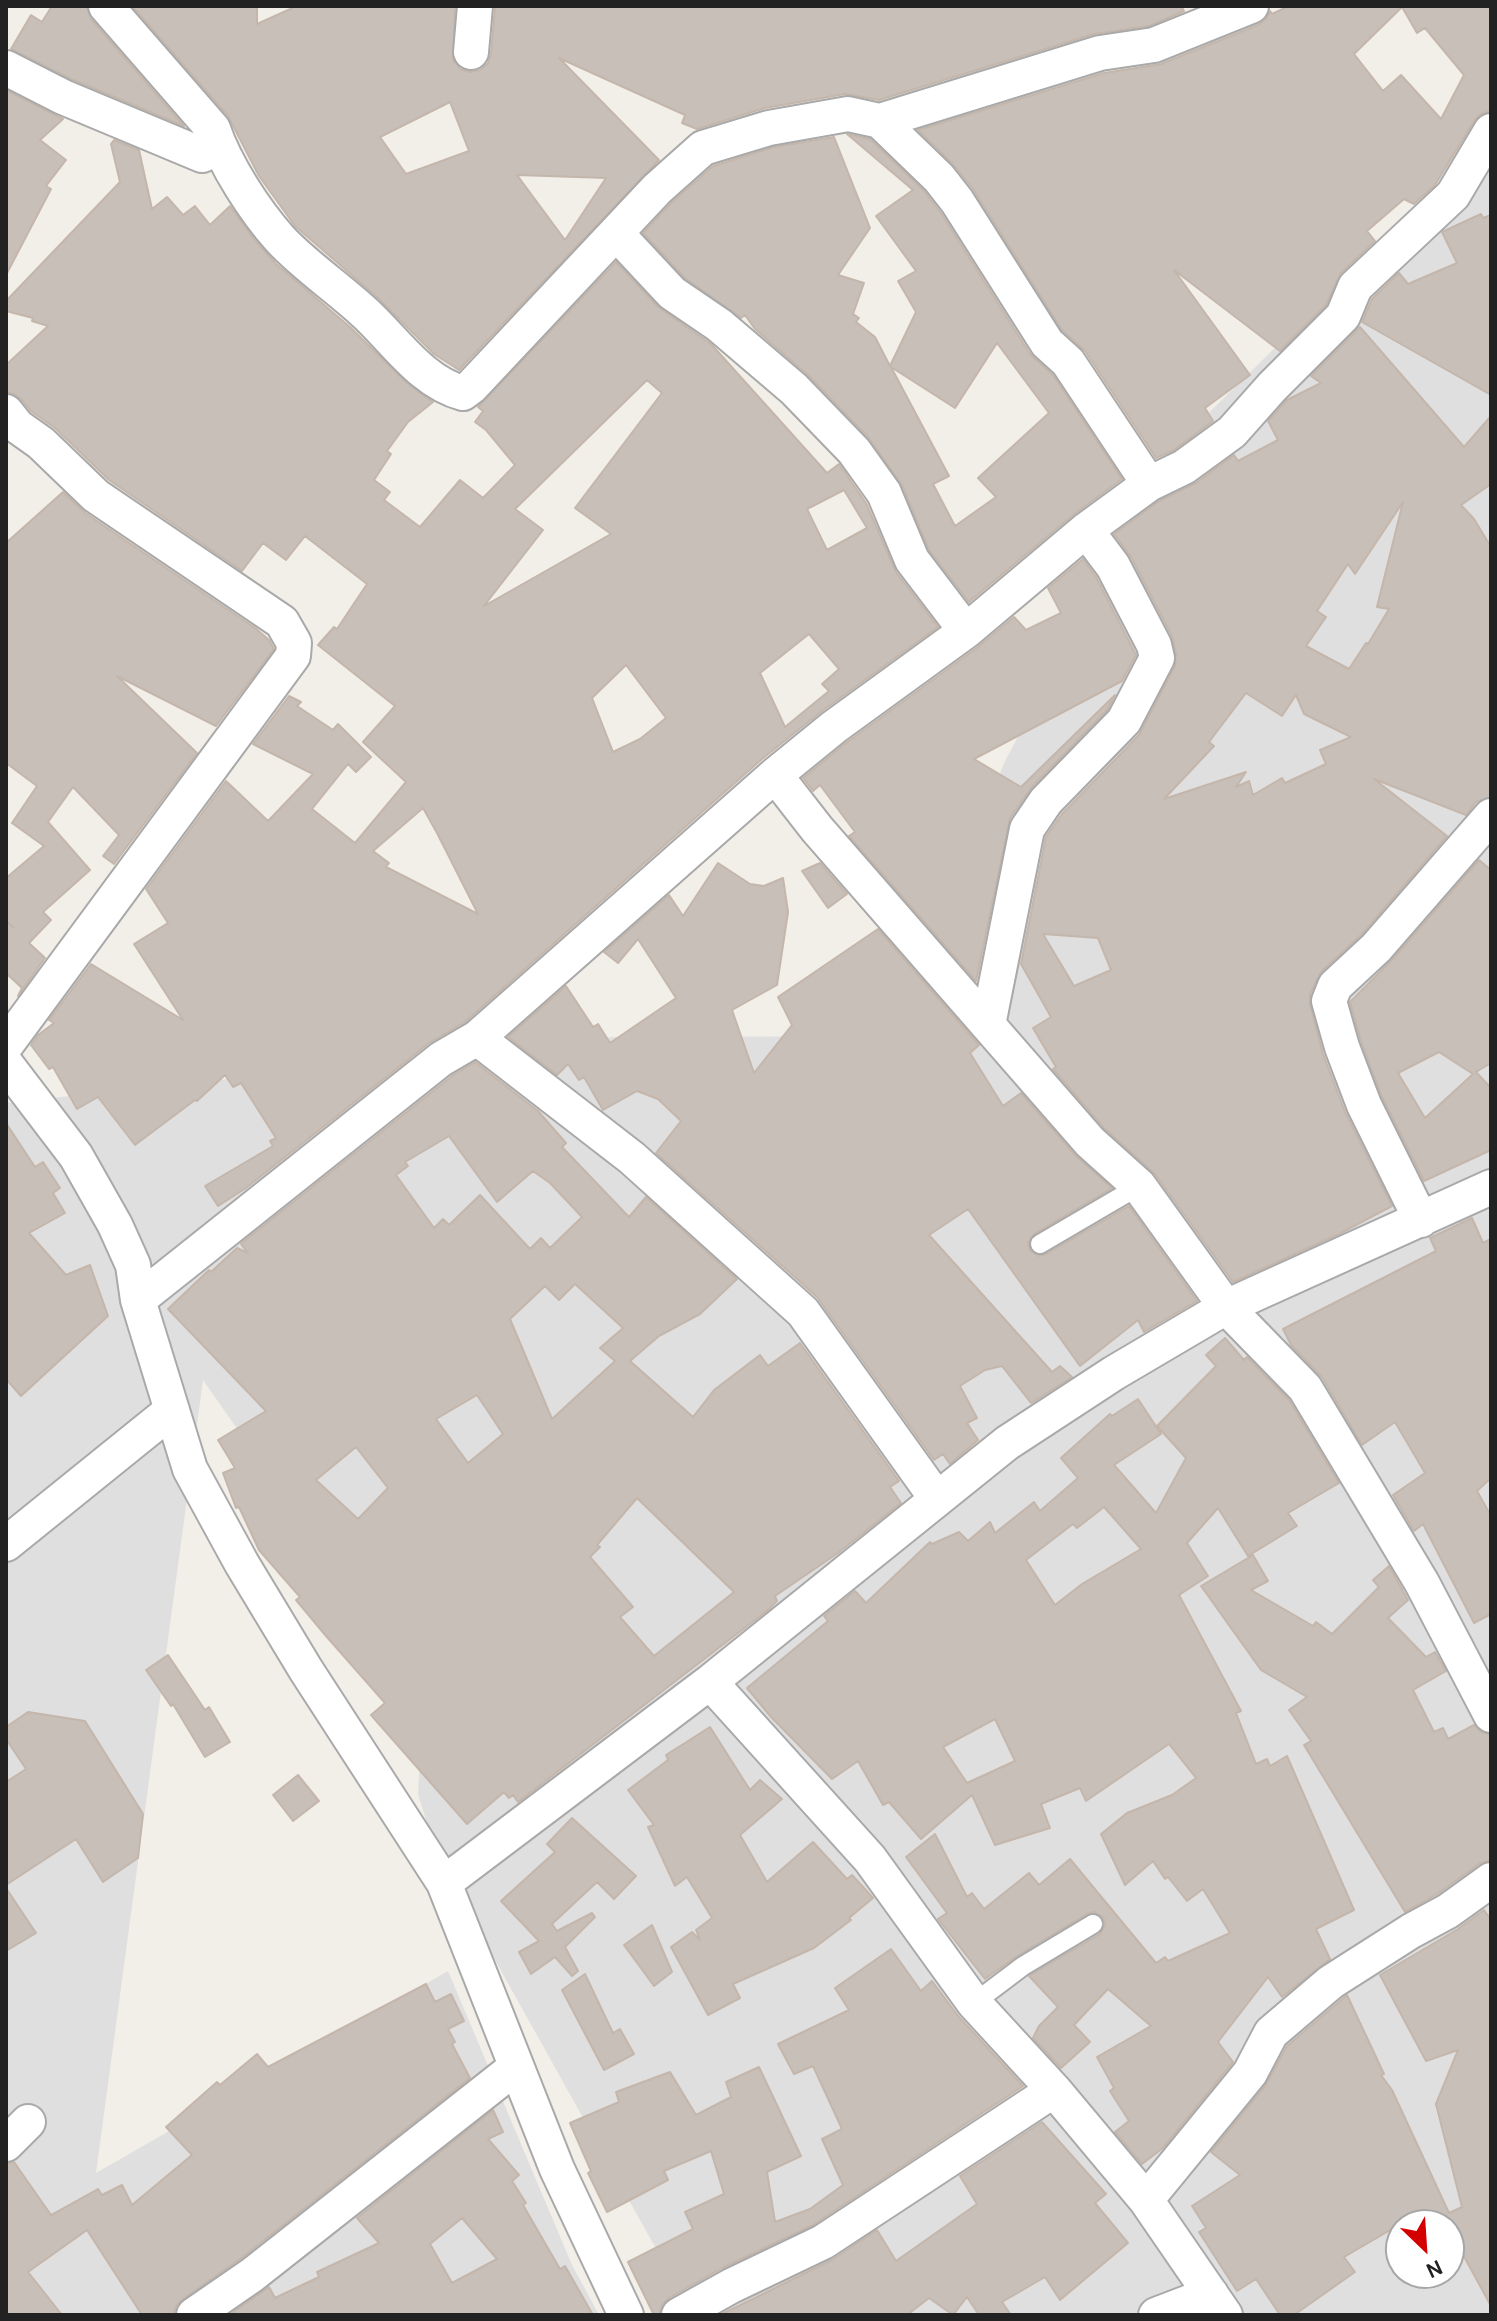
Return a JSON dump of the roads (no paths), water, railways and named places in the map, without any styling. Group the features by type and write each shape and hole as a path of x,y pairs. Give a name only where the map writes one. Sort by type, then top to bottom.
{"street":[{"path":"106,6 213,129 219,147 281,240 365,313 419,369 463,393 657,189 703,148 769,128 848,114 880,121 1100,53 1154,45 1190,16 1251,6"},
{"path":"471,52 475,6"},
{"path":"6,68 63,97 202,155 219,147"},
{"path":"880,121 939,178 957,201 1047,343 1068,362 1149,484"},
{"path":"138,1300 441,1059 477,1038 775,775 834,727 966,631 1086,530 1149,484 1184,467 1232,432 1343,316 1355,287 1453,195 1491,131"},
{"path":"616,233 672,293 719,325 794,389 854,451 884,493 912,560 966,631"},
{"path":"6,412 17,426 41,443 96,496 282,622 294,643 293,656 6,1045"},
{"path":"988,1025 1027,829 1046,801 1124,721 1157,658 1154,645 1120,579 1086,530"},
{"path":"775,775 817,829 1090,1142 1139,1186 1226,1307 1305,1388 1422,1583 1491,1715"},
{"path":"1421,1220 1364,1105 1329,1001 1335,986 1376,948 1491,816"},
{"path":"477,1038 632,1158 803,1312 937,1499"},
{"path":"6,1064 76,1156 133,1265 138,1300 190,1469 242,1564 306,1670 444,1883 557,2169 626,2315"},
{"path":"444,1883 710,1682 1007,1443 1114,1373 1226,1307 1491,1187"},
{"path":"6,1544 172,1410"},
{"path":"710,1682 870,1859 974,2003 1054,2090 1146,2200 1218,2304 1156,2315"},
{"path":"1146,2200 1250,2073 1271,2033 1331,1982 1448,1911 1491,1880"},
{"path":"194,2315 252,2275 516,2067"},
{"path":"679,2315 823,2242 1054,2090"}],"lane":[{"path":"1040,1244 1139,1186"},
{"path":"974,2003 1023,1966 1093,1924"}]}
